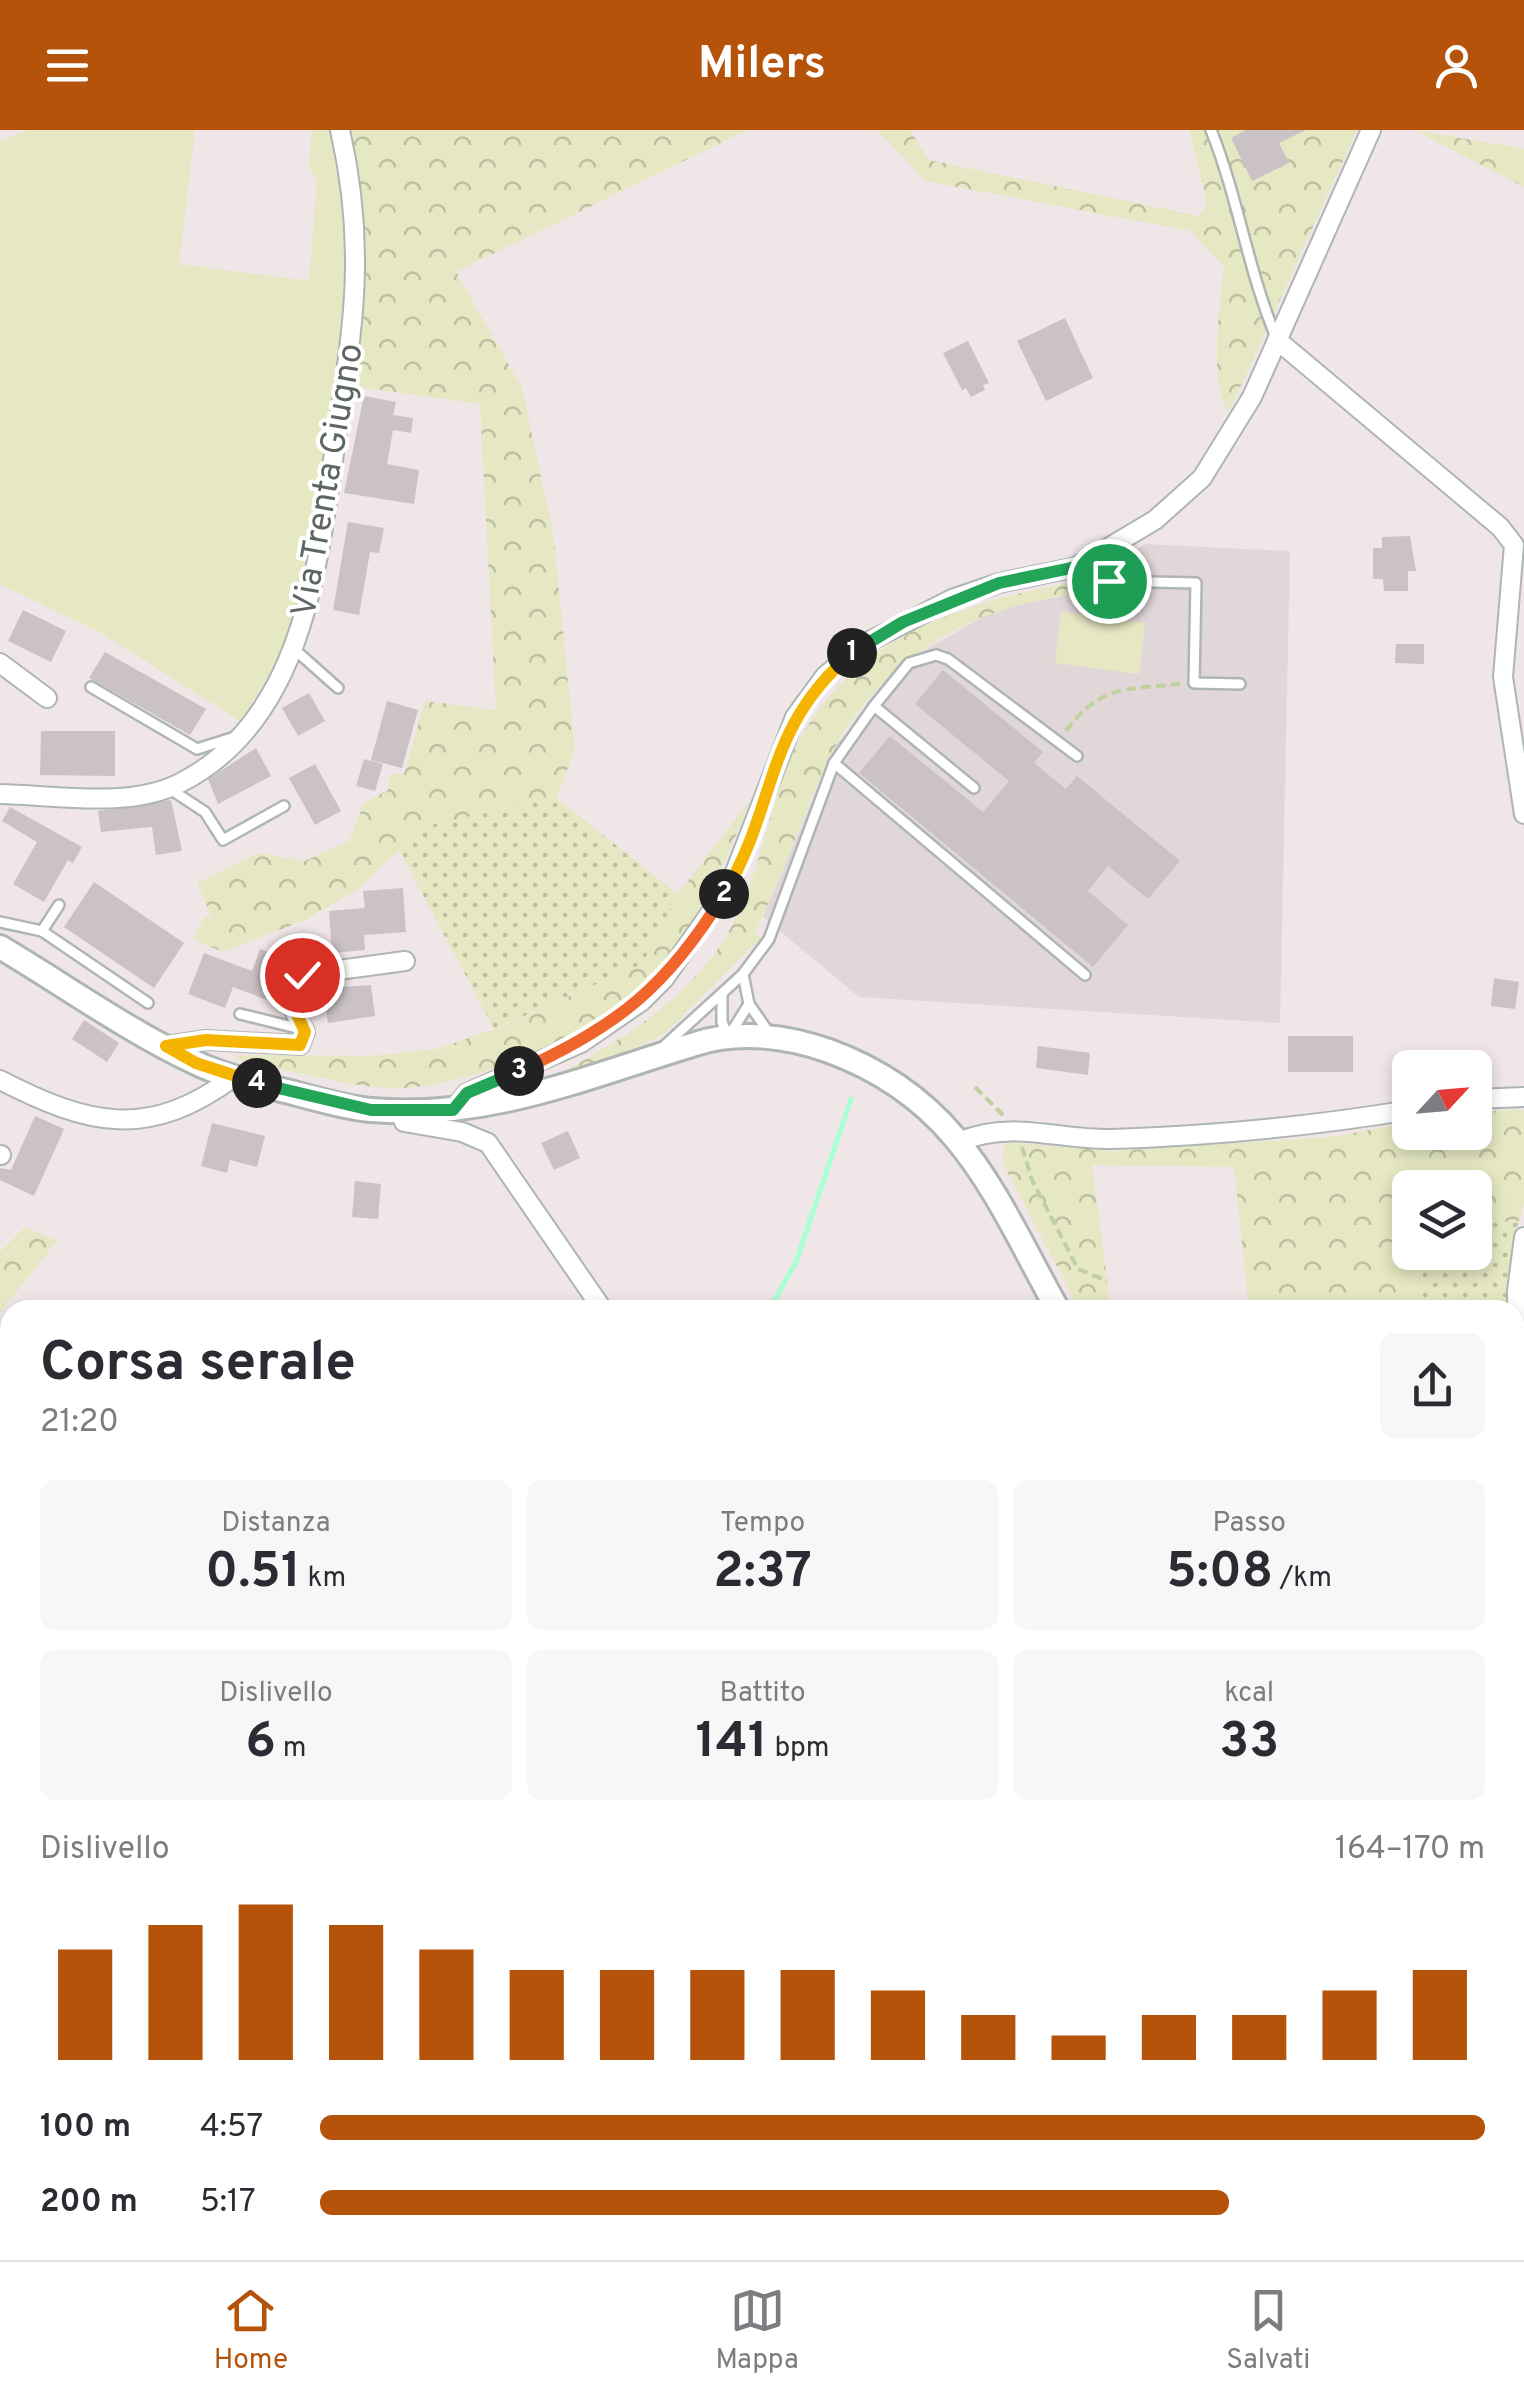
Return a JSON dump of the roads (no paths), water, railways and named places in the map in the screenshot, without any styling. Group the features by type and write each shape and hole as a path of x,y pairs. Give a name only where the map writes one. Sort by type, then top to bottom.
{"main road":[{"path":"0,946 166,1046 234,1077 352,1106 453,1110 517,1101 728,1037 777,1037 810,1044 875,1071 938,1114 961,1141 1052,1300"}],"street":[{"name":"Via Trenta Giugno","path":"0,794 132,796 168,788 218,758 238,739 294,648 313,594 357,296 356,230 340,130"},
{"path":"453,1110 467,1093 581,1043 642,1001 664,979 730,885 794,717 825,676 860,646 952,600 999,583 1076,567 1155,520 1202,478 1252,397 1371,130"},
{"path":"1277,340 1519,542 1503,676 1524,814"},
{"path":"0,663 46,698"},
{"path":"166,1046 206,1040 300,1045 305,1032 292,1000 294,981 302,975 405,960"},
{"path":"0,1080 39,1100 123,1123 188,1107 234,1077"},
{"path":"1492,1099 1524,1098"},
{"path":"400,1110 404,1122 477,1136 488,1143 596,1300"},
{"path":"961,1141 980,1133 1018,1130 1108,1139 1324,1124 1392,1113"},
{"path":"1517,1300 1524,1236"}],"lane":[{"path":"1211,130 1252,253 1261,302 1277,340"},
{"path":"1076,567 1109,581 1196,583 1194,683 1240,684"},
{"path":"294,648 338,688"},
{"path":"649,1061 744,974 769,938 834,763 909,664 936,655 948,658 1077,756"},
{"path":"92,686 197,750 229,736 238,739"},
{"path":"874,706 974,788"},
{"path":"834,763 1085,975"},
{"path":"168,788 205,812 223,840 284,806"},
{"path":"42,931 59,905"},
{"path":"0,922 42,931 148,1002"},
{"path":"744,974 749,1004 760,1026 777,1037"},
{"path":"723,992 722,1022 728,1037"},
{"path":"728,1037 749,1004"},
{"path":"240,1014 305,1032"}],"waterway":[{"path":"775,1300 796,1262 851,1099"}]}
